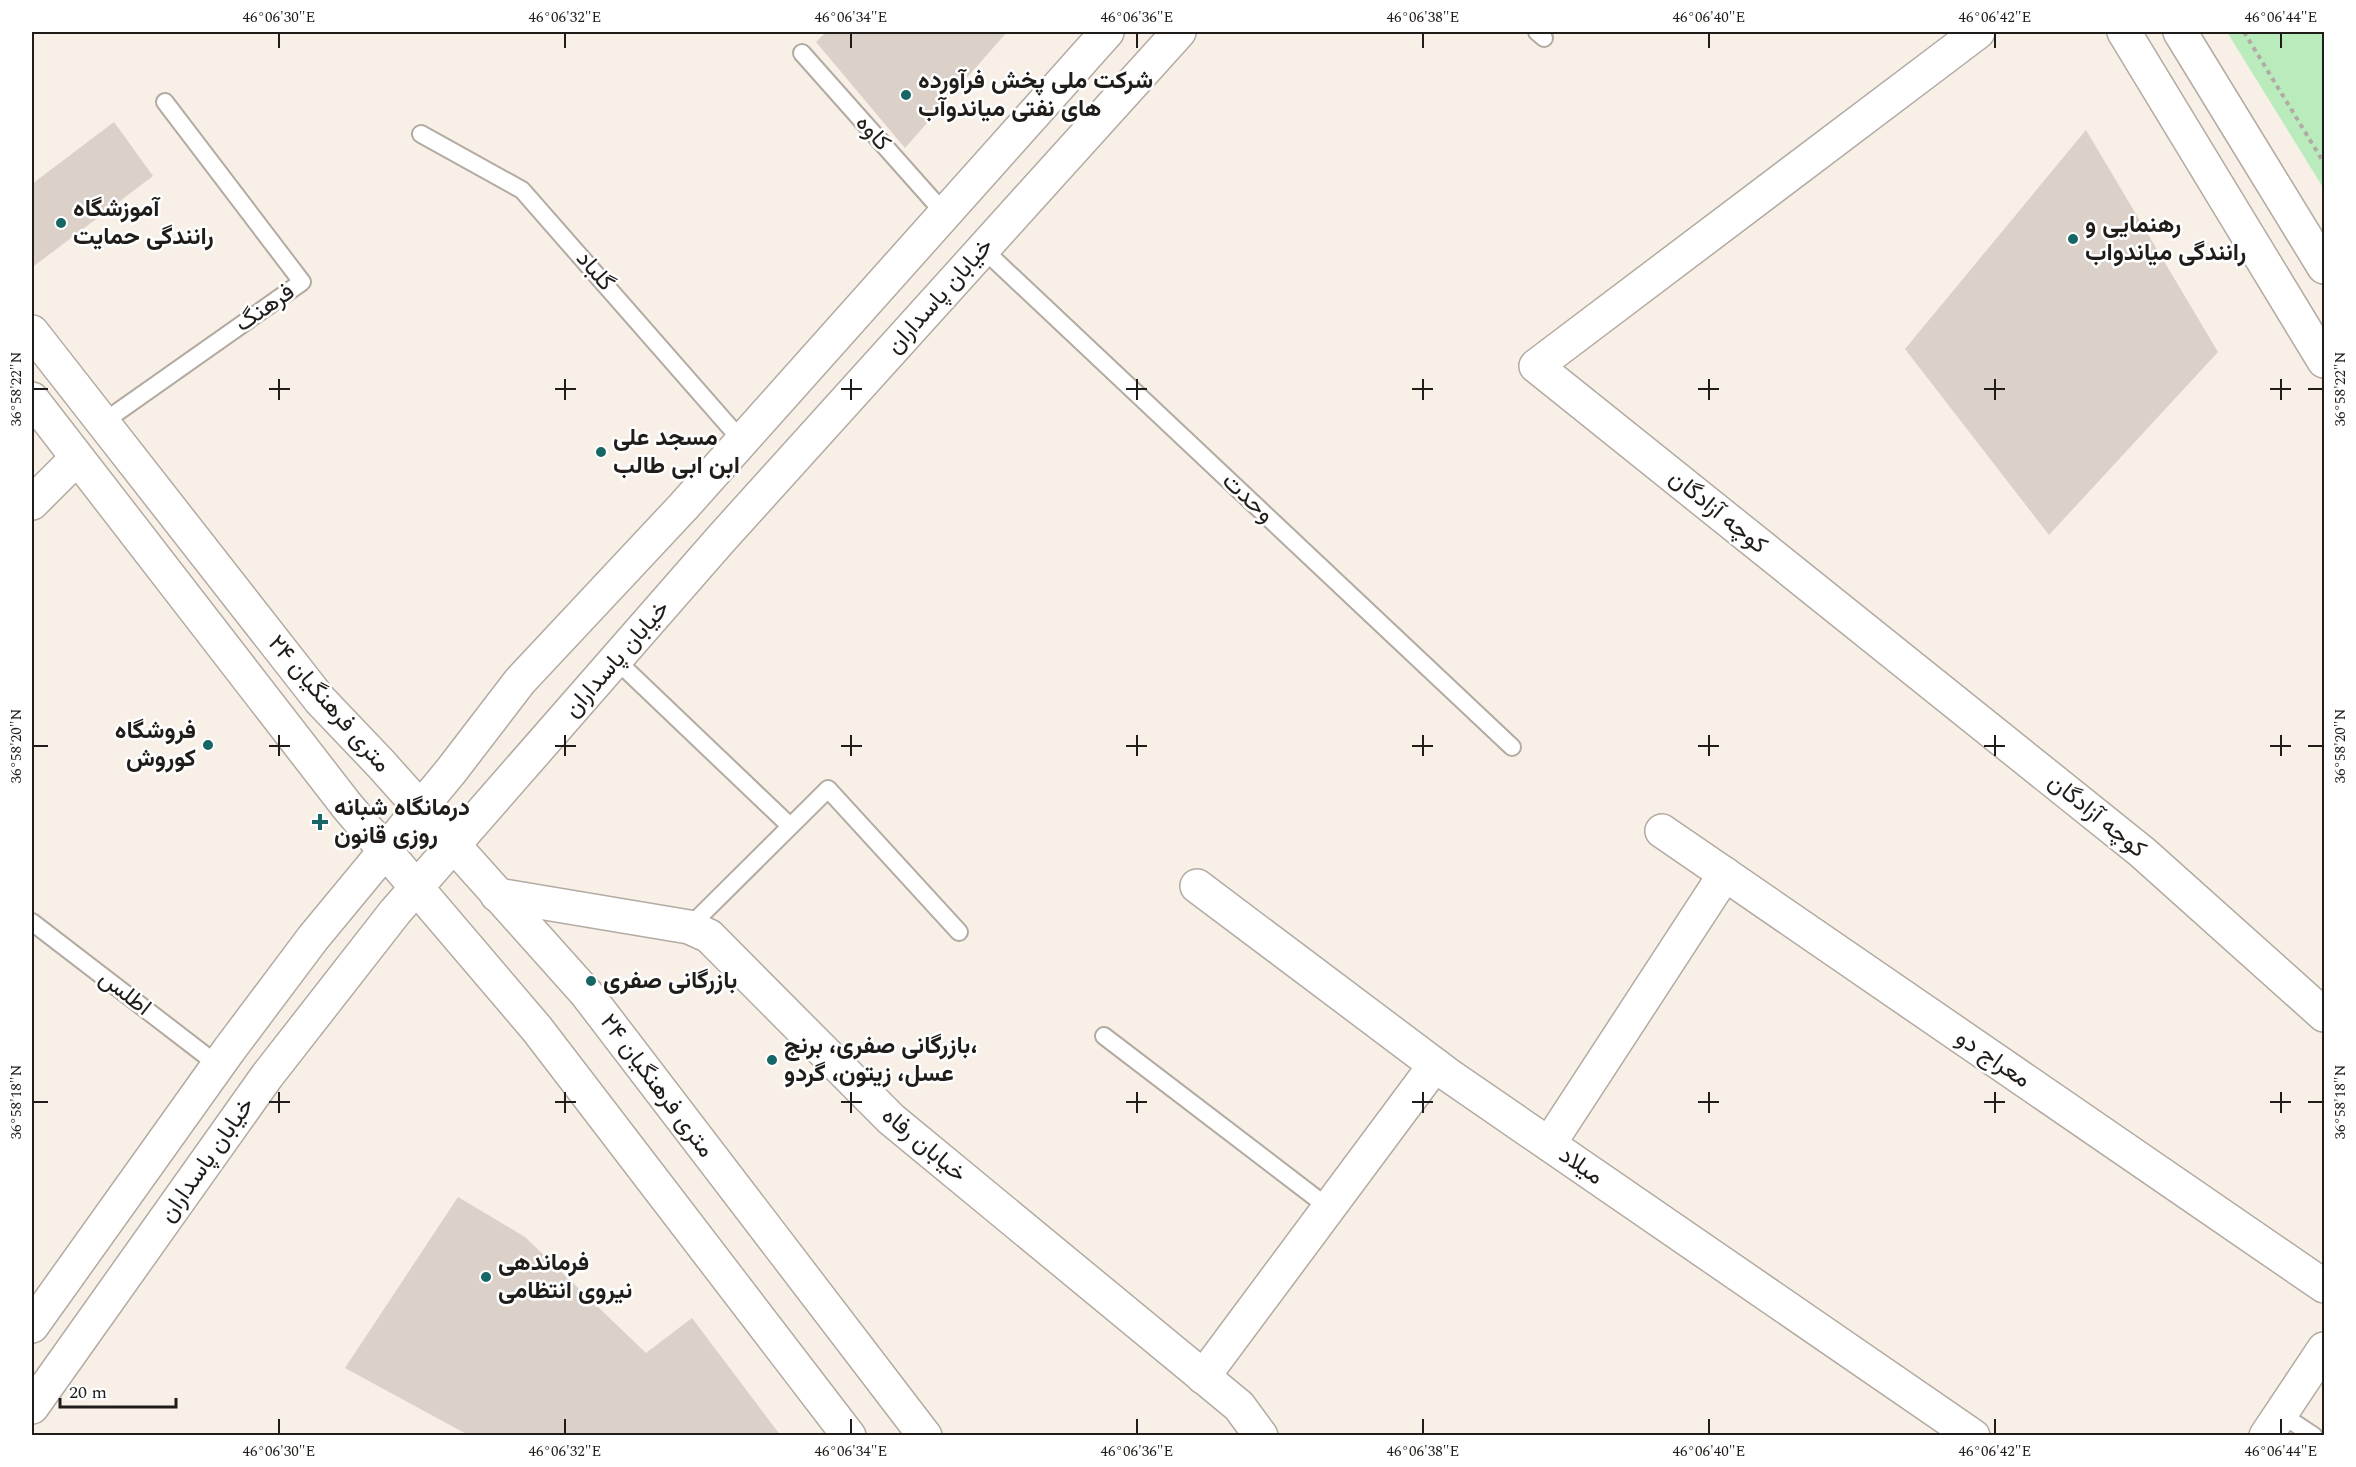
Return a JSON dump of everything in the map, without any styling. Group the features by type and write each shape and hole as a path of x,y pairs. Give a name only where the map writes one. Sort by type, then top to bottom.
{"main road":[{"name":"خیابان پاسداران","path":"32,1326 218,1065 313,938 520,681 683,507 1107,32"},
{"name":"خیابان پاسداران","path":"32,1407 267,1076 352,965 721,539 1179,32"},
{"name":"کوچه آزادگان","path":"1978,32 1536,366 2142,852 2325,1015"},
{"path":"2124,32 2325,361"},
{"path":"2180,32 2325,267"},
{"name":"۲۴ متری فرهنگیان","path":"32,332 320,700 586,993 925,1436"},
{"name":"۲۴ متری فرهنگیان","path":"32,399 348,806 537,1029 849,1436"},
{"path":"32,503 77,458"},
{"name":"معراج دو","path":"1662,831 2325,1286"},
{"path":"1549,1144 1725,874"},
{"name":"میلاد","path":"1197,886 1435,1065 1973,1436"},
{"name":"خیابان رفاه","path":"497,895 689,927 709,936 891,1119 1239,1406 1261,1436"},
{"path":"1203,1377 1435,1065"},
{"path":"2274,1425 2325,1349"}],"lane":[{"name":"کاوه","path":"802,53 945,214"},
{"name":"فرهنگ","path":"102,423 302,282 165,102"},
{"name":"گلباد","path":"421,134 522,190 742,441"},
{"name":"وحدت","path":"983,249 1512,747"},
{"path":"616,660 790,826"},
{"path":"689,927 828,789 959,932"},
{"name":"اطلس","path":"32,922 218,1065"},
{"path":"1104,1036 1329,1208"},
{"path":"2274,1425 2314,1436"}],"path":[{"path":"2244,32 2325,163"}],"green space":[{"path":"2227,32 2324,32 2324,189"}],"building":[{"name":"شرکت ملی پخش فرآورده های نفتی میاندوآب","path":"826,32 1007,32 905,148 816,42"},
{"name":"آموزشگاه رانندگی حمایت","path":"114,122 153,176 34,266 32,263 32,184"},
{"name":"رهنمایی و رانندگی میاندواب","path":"2086,130 2218,352 2049,535 1905,349"},
{"name":"فرماندهی نیروی انتظامی","path":"458,1197 525,1237 646,1353 692,1318 781,1436 470,1436 345,1368"}],"place":[{"name":"شرکت ملی پخش فرآورده های نفتی میاندوآب","path":"906,95"},
{"name":"آموزشگاه رانندگی حمایت","path":"61,223"},
{"name":"رهنمایی و رانندگی میاندواب","path":"2073,239"},
{"name":"مسجد علی ابن ابی طالب","path":"601,452"},
{"name":"فروشگاه کوروش","path":"208,745"},
{"name":"درمانگاه شبانه روزی قانون","path":"320,822"},
{"name":"بازرگانی صفری","path":"591,981"},
{"name":"بازرگانی صفری، برنج، عسل، زیتون، گردو","path":"772,1060"},
{"name":"فرماندهی نیروی انتظامی","path":"486,1277"}]}
